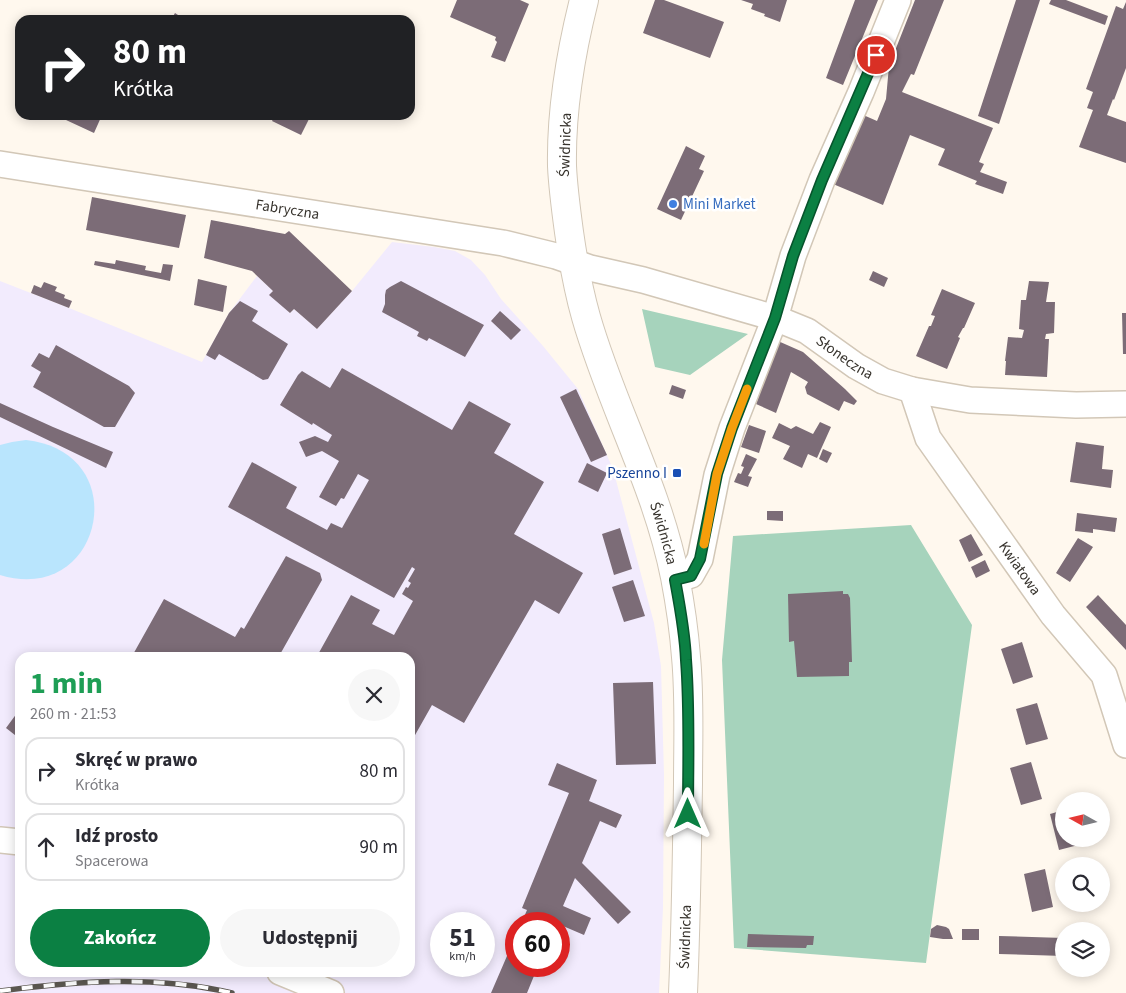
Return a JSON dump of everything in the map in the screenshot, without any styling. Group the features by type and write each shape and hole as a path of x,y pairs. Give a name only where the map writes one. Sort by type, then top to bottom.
{"main road":[{"name":"Świdnicka","path":"584,0 576,32 564,118 562,165 564,198 573,262 585,316 662,528 675,580 683,624 688,699 687,892 683,993"}],"street":[{"path":"675,580 691,576 700,559 717,474 732,428 775,318 793,256 822,180 861,92 898,0"},
{"name":"Fabryczna","path":"0,164 503,243 573,262"},
{"name":"Słoneczna","path":"573,262 590,268 644,280 775,318 807,332 856,366 883,381 912,390 970,400 1076,405 1126,404"},
{"name":"Kwiatowa","path":"912,390 928,438 1053,615 1104,675 1126,746"},
{"path":"1104,675 1126,692"},
{"path":"0,840 15,842"},
{"path":"292,977 331,993"}],"shaded area":[{"path":"392,242 455,251 471,260 485,275 501,299 578,389 613,469 654,623 661,666 664,775 663,908 659,993 0,993 0,281 202,362 229,313 257,276 273,291 270,295 290,313 294,309 317,329 352,291"}],"green space":[{"path":"642,309 748,334 690,375 655,367"},
{"path":"911,525 972,625 926,963 734,948 722,660 733,536"}],"water":[{"path":"26,440 61,451 83,471 93,496 93,524 82,550 63,569 35,579 0,575 0,445"}],"building":[{"path":"457,0 520,0 529,4 505,62 491,57 497,42 495,40 496,37 450,17"},
{"path":"655,0 664,0 724,22 710,58 643,33"},
{"path":"741,0 787,0 780,22 751,9 753,4"},
{"path":"855,0 878,0 843,85 826,78"},
{"path":"915,0 944,0 914,75 911,74 902,92 993,128 979,162 984,164 980,172 1007,182 1003,194 975,184 977,181 938,165 945,149 910,135 883,205 833,184 861,114 877,121 886,99 889,66"},
{"path":"1016,0 1040,0 999,124 978,116"},
{"path":"1051,0 1066,0 1108,16 1105,25 1049,4"},
{"path":"1126,2 1126,68 1107,115 1126,122 1126,163 1079,147 1093,110 1087,108 1093,92 1086,89 1116,6 1123,9"},
{"path":"66,120 100,120 94,133"},
{"path":"272,120 308,120 301,135"},
{"path":"686,146 705,156 699,169 704,171 681,220 657,209"},
{"path":"92,197 186,215 179,248 86,230"},
{"path":"211,220 285,234 289,231 352,291 317,329 294,309 290,313 269,295 273,291 252,271 204,258"},
{"path":"116,260 146,266 145,270 161,273 163,264 173,265 170,281 94,265 95,261 115,264"},
{"path":"873,271 888,278 884,287 869,280"},
{"path":"198,279 227,286 223,312 194,305"},
{"path":"401,281 484,325 465,357 429,338 427,341 417,336 419,332 382,312 385,304 386,290"},
{"path":"1029,281 1049,282 1046,302 1055,302 1054,333 1046,334 1045,339 1049,339 1047,377 1005,375 1008,337 1022,338 1024,330 1019,329 1021,300 1026,300"},
{"path":"44,282 57,287 55,291 65,295 64,298 72,301 69,308 31,293 34,285 41,288"},
{"path":"942,289 975,303 958,337 960,338 947,369 916,356 935,316 931,315"},
{"path":"240,301 258,311 252,321 288,344 268,379 263,380 219,354 215,360 206,355 229,313"},
{"path":"500,311 521,330 511,340 491,321"},
{"path":"1122,313 1126,313 1126,354 1123,354"},
{"path":"778,341 803,352 857,401 854,405 844,401 839,411 807,394 805,387 808,382 791,372 776,413 756,404"},
{"path":"56,345 129,386 135,393 115,427 104,427 33,387 41,372 31,366 39,353 49,358"},
{"path":"342,368 452,430 469,401 511,424 494,453 544,482 514,534 583,573 559,614 535,600 464,723 432,705 415,735 415,652 319,652 351,595 380,610 372,624 394,635 413,601 402,594 411,583 408,581 415,569 412,567 394,598 228,507 252,462 297,487 286,508 327,530 331,523 342,528 369,480 358,474 344,499 341,498 336,506 319,497 339,461 322,451 306,457 299,442 315,436 328,442 332,435 280,405 302,371 330,388"},
{"path":"672,385 686,390 683,399 669,394"},
{"path":"576,389 607,455 591,462 560,397"},
{"path":"0,403 113,452 106,468 0,417"},
{"path":"820,422 831,427 817,458 808,454 802,468 783,459 790,446 772,438 779,423 791,429 796,426 813,434"},
{"path":"749,425 766,431 759,453 741,447"},
{"path":"1076,442 1104,446 1102,469 1113,470 1111,488 1070,482"},
{"path":"823,449 832,453 827,463 819,459"},
{"path":"746,454 757,459 748,476 752,477 748,487 734,482 738,473 741,474 744,467 741,466"},
{"path":"587,463 607,473 598,492 578,482"},
{"path":"767,511 783,511 783,521 767,520"},
{"path":"1077,513 1117,518 1115,532 1093,529 1093,533 1075,531"},
{"path":"620,528 632,569 614,575 602,534"},
{"path":"971,534 983,555 969,562 959,540"},
{"path":"1078,538 1093,547 1070,582 1056,573"},
{"path":"286,556 320,573 322,580 281,652 134,652 164,599 235,637 241,627 244,629"},
{"path":"985,560 990,571 976,578 971,567"},
{"path":"633,580 645,616 624,622 612,587"},
{"path":"843,591 843,594 848,594 850,598 852,662 849,662 849,676 797,677 794,641 789,642 788,594"},
{"path":"1098,595 1126,625 1126,650 1086,607"},
{"path":"1022,642 1033,677 1013,684 1001,649"},
{"path":"653,682 656,764 616,765 613,683"},
{"path":"1037,703 1048,739 1026,745 1016,709"},
{"path":"15,716 15,735 6,728"},
{"path":"1031,762 1042,799 1021,805 1010,768"},
{"path":"557,763 597,780 589,801 622,815 616,828 600,821 582,863 631,912 618,924 575,878 563,906 591,918 584,935 570,929 570,912 526,912 527,910 522,908 569,793 548,785"},
{"path":"1055,813 1055,834 1050,814"},
{"path":"1045,869 1053,907 1032,912 1024,874"},
{"path":"937,925 949,929 953,939 930,937 931,929"},
{"path":"962,929 979,929 979,940 962,940"},
{"path":"748,934 814,936 813,945 807,945 806,948 747,947"},
{"path":"999,936 1055,938 1055,956 999,954"},
{"path":"505,961 505,977 534,977 527,993 491,993"}],"railway":[{"path":"0,991 116,981 175,984 204,987 232,993"}],"slow traffic":[{"path":"704,544 717,474 747,389"}],"place":[{"name":"Mini Market","path":"673,204"},
{"name":"Pszenno I","path":"677,473"}],"route":[{"path":"688,814 687,672 683,624 675,580 691,576 700,559 717,474 732,428 775,318 793,256 822,180 876,55"}]}
